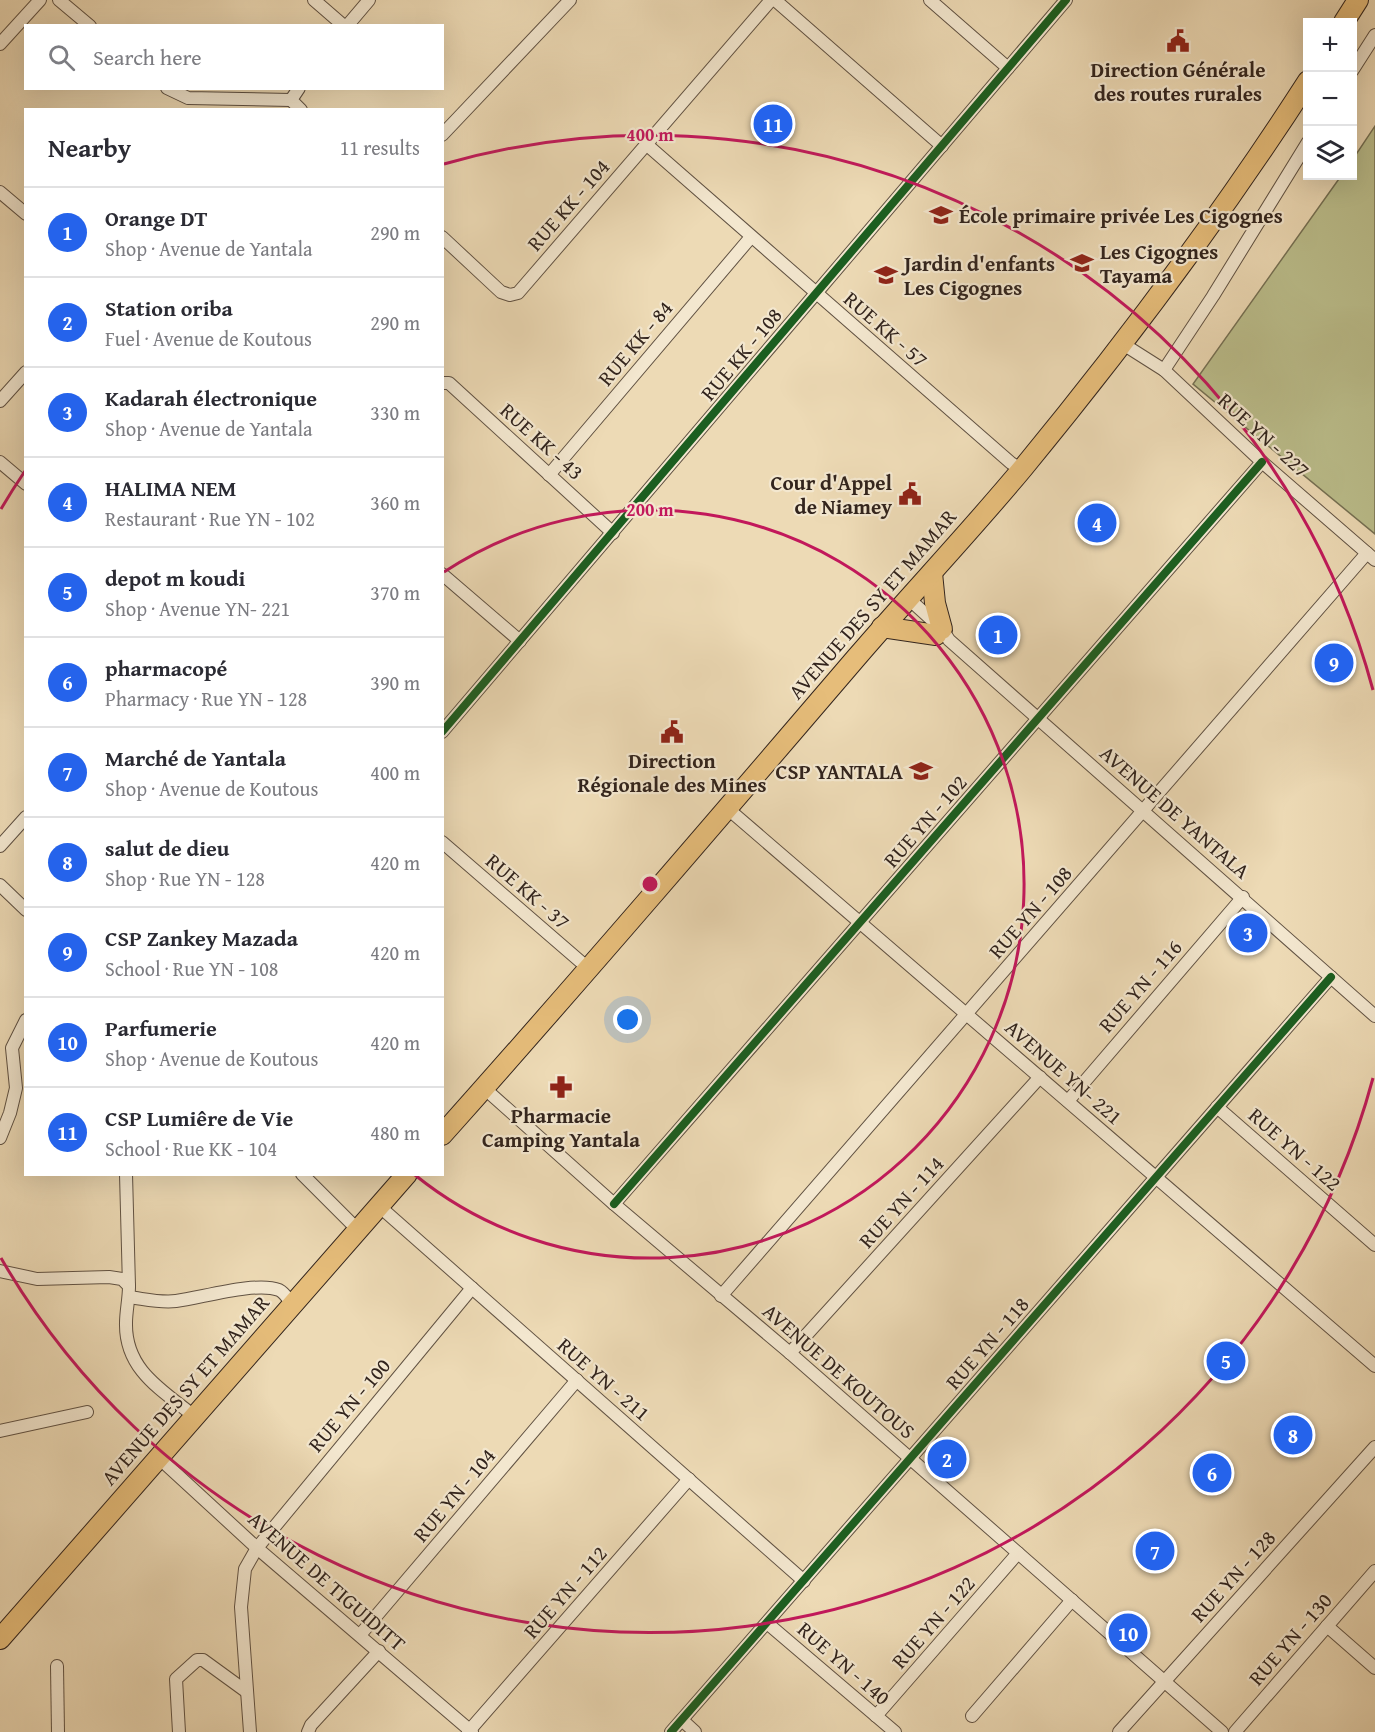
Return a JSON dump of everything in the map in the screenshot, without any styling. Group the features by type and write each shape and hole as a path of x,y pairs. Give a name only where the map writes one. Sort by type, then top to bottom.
{"highway":[{"path":"1347,18 1358,0"},
{"name":"AVENUE DES SY ET MAMAR","path":"444,1133 589,969 882,627 1022,470 1123,344 1195,248 1303,88"},
{"path":"882,627 942,634 935,603 932,573"},
{"name":"AVENUE DES SY ET MAMAR","path":"0,1639 405,1176"}],"street":[{"path":"0,44 40,0"},
{"path":"59,0 88,24"},
{"path":"314,0 344,24"},
{"path":"348,24 369,0"},
{"path":"444,133 570,0"},
{"path":"773,0 942,146"},
{"name":"RUE KK - 104","path":"444,239 501,292 510,296 519,293 773,0"},
{"path":"930,0 1008,68"},
{"name":"RUE KK - 108","path":"444,730 1066,0"},
{"path":"1357,64 1375,35"},
{"path":"171,90 188,98 291,100 299,108"},
{"path":"291,100 298,90"},
{"name":"RUE KK - 57","path":"646,144 816,294 1011,463 1022,470"},
{"path":"1164,370 1213,296 1303,150"},
{"path":"0,192 24,212"},
{"name":"RUE KK - 84","path":"549,475 751,237"},
{"name":"RUE YN - 227","path":"1123,344 1164,370 1262,462 1371,556"},
{"path":"0,401 24,374"},
{"name":"RUE KK - 43","path":"444,383 450,384 612,533"},
{"path":"0,462 24,482"},
{"name":"RUE YN - 102","path":"614,1204 1262,462"},
{"name":"RUE YN - 108","path":"722,1296 1144,811 1371,556"},
{"path":"444,576 520,641"},
{"name":"AVENUE DE YANTALA","path":"906,602 1243,897 1375,1016"},
{"name":"AVENUE YN- 221","path":"727,808 1375,1366"},
{"path":"0,846 24,819"},
{"name":"RUE KK - 37","path":"444,844 589,969"},
{"path":"0,885 24,908"},
{"name":"RUE YN - 116","path":"1068,1101 1243,897"},
{"name":"RUE YN - 118","path":"671,1732 1331,977"},
{"path":"0,1138 10,1113 16,1088 12,1048 24,1024"},
{"name":"RUE YN - 114","path":"790,1353 1040,1077"},
{"name":"AVENUE DE KOUTOUS","path":"484,1088 614,1204 911,1458 1222,1732"},
{"name":"RUE YN - 122","path":"1217,1107 1375,1245"},
{"path":"126,1176 129,1292 127,1340 139,1371 194,1416"},
{"path":"304,1176 358,1230"},
{"name":"RUE YN - 211","path":"379,1206 804,1581"},
{"path":"0,1271 37,1279 109,1277 122,1279 129,1292 168,1302 218,1293 267,1288 279,1290 292,1304"},
{"name":"RUE YN - 100","path":"250,1732 241,1623 245,1569 257,1548 472,1288"},
{"name":"RUE YN - 104","path":"360,1635 577,1380"},
{"path":"0,1431 87,1412"},
{"name":"RUE YN - 128","path":"1119,1732 1375,1447"},
{"name":"AVENUE DE TIGUIDITT","path":"158,1457 257,1548 470,1731"},
{"name":"RUE YN - 112","path":"470,1731 689,1479"},
{"name":"RUE YN - 122","path":"876,1716 1018,1552"},
{"name":"RUE YN - 130","path":"1234,1732 1375,1571"},
{"path":"972,1716 1072,1600"},
{"name":"RUE YN - 140","path":"767,1623 895,1732"},
{"path":"1327,1626 1375,1668"},
{"path":"308,1732 311,1725 379,1651"},
{"path":"179,1732 176,1679 200,1659 247,1692"},
{"path":"57,1666 58,1732"},
{"path":"682,1720 695,1732"}],"green space":[{"path":"1375,126 1375,534 1193,384 1338,180 1357,180 1357,153"}],"cycle path":[{"path":"444,730 1066,0"},
{"path":"614,1204 1262,462"},
{"path":"671,1732 1331,977"}],"place":[{"name":"Direction Générale des routes rurales","path":"1178,41"},
{"name":"CSP Lumiêre de Vie","path":"773,124"},
{"name":"École primaire privée Les Cigognes","path":"941,215"},
{"name":"Les Cigognes Tayama","path":"1082,263"},
{"name":"Jardin d'enfants Les Cigognes","path":"886,275"},
{"name":"Cour d'Appel de Niamey","path":"910,494"},
{"name":"HALIMA NEM","path":"1097,523"},
{"name":"Orange DT","path":"998,635"},
{"name":"CSP Zankey Mazada","path":"1334,663"},
{"name":"Direction Régionale des Mines","path":"672,732"},
{"name":"CSP YANTALA","path":"921,771"},
{"name":"Kadarah électronique","path":"1248,933"},
{"name":"Pharmacie Camping Yantala","path":"561,1087"},
{"name":"depot m koudi","path":"1226,1361"},
{"name":"salut de dieu","path":"1293,1435"},
{"name":"Station oriba","path":"947,1459"},
{"name":"pharmacopé","path":"1212,1473"},
{"name":"Marché de Yantala","path":"1155,1551"},
{"name":"Parfumerie","path":"1128,1633"}]}
